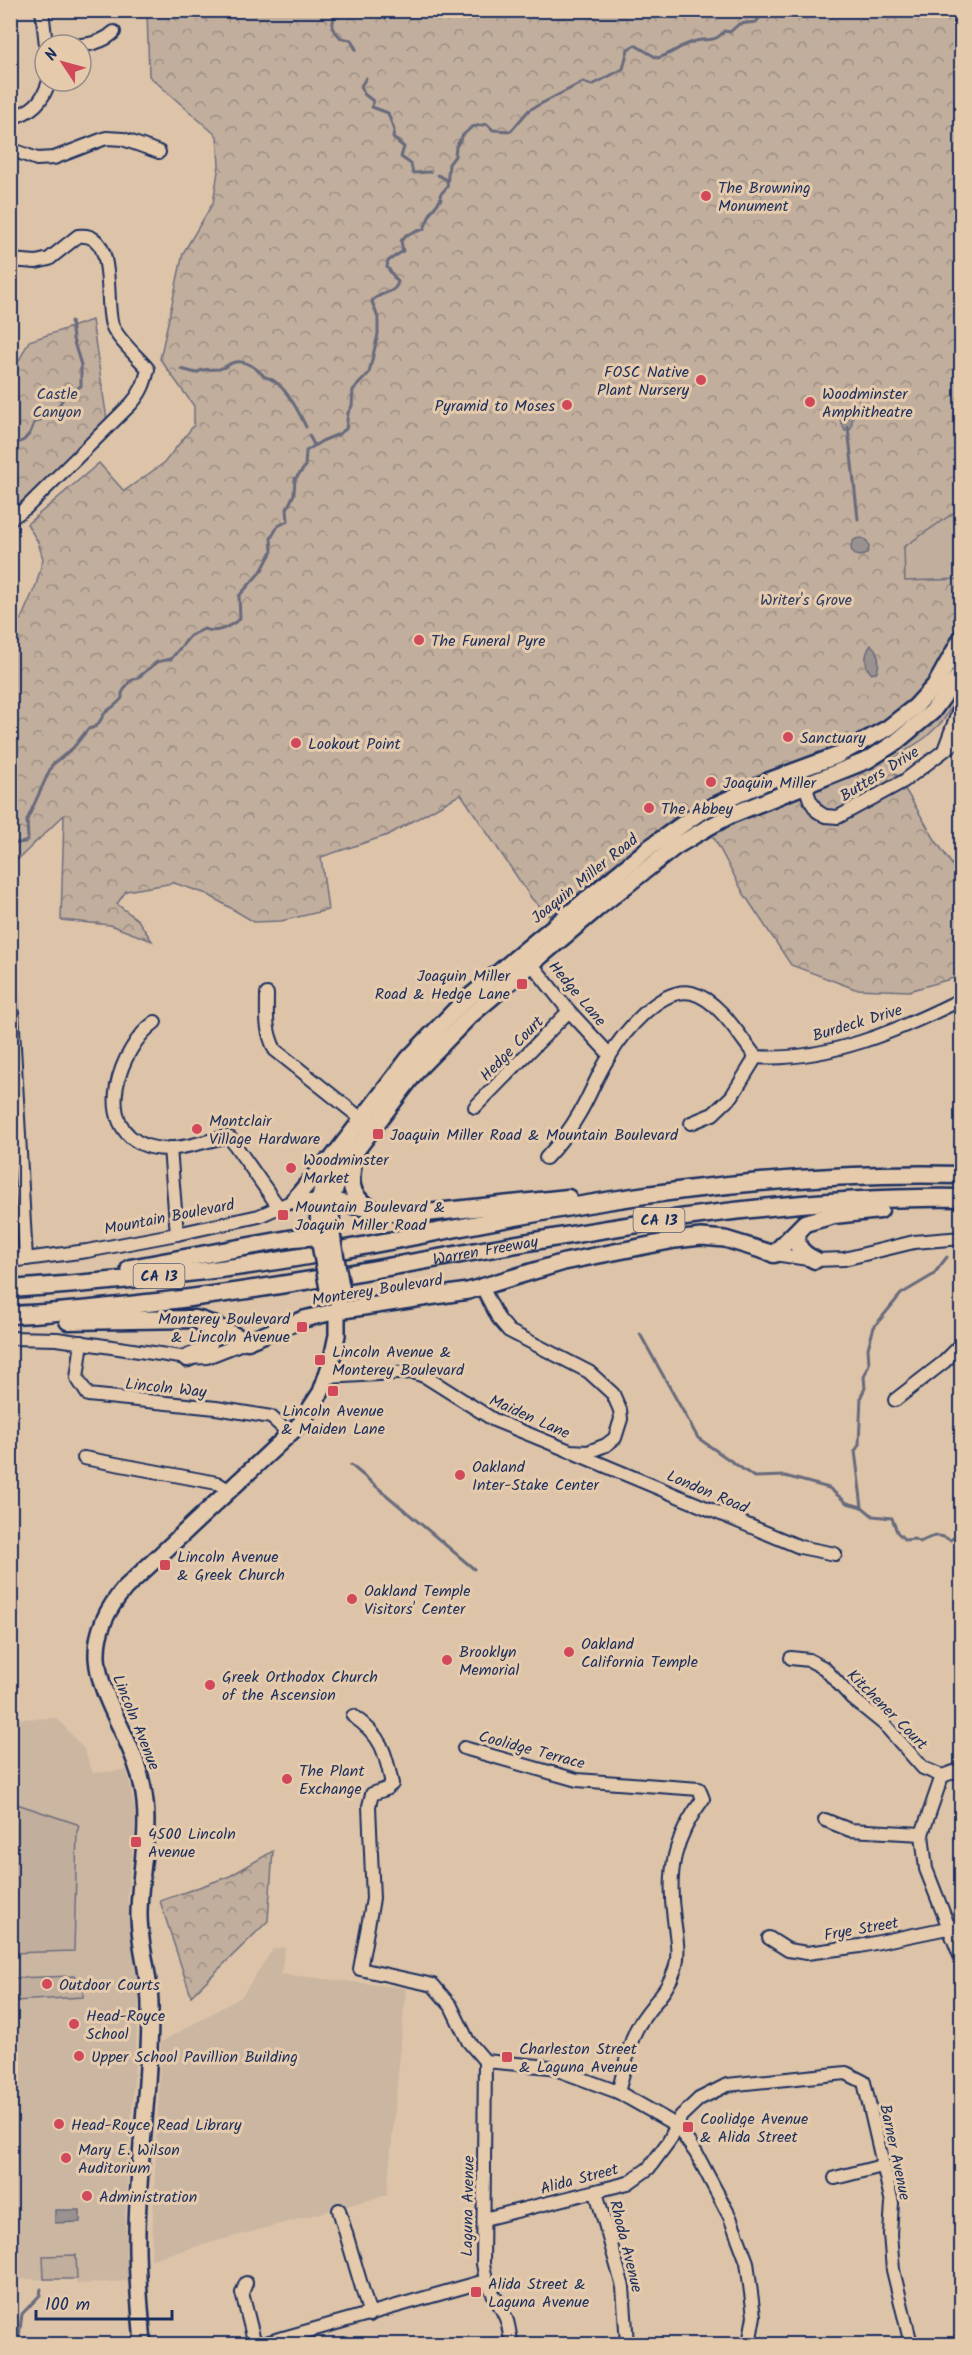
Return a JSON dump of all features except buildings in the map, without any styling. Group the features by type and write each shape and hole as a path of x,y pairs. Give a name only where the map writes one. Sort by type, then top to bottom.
{"highway":[{"path":"349,1146 350,1182 354,1195 364,1204 381,1211"},
{"name":"Warren Freeway","path":"10,1288 230,1268 605,1201 693,1190 794,1180 962,1175"},
{"path":"325,1201 404,1213 431,1213 582,1197 605,1201"},
{"name":"Warren Freeway","path":"18,1315 255,1290 560,1236 718,1212 869,1200 962,1198"},
{"path":"774,1254 805,1223 823,1217 962,1204"},
{"path":"805,1223 799,1229 796,1242 803,1253 815,1260"},
{"path":"10,1288 184,1260 294,1238 324,1241"},
{"path":"18,1315 49,1321 194,1319 210,1322 248,1341"},
{"path":"187,1358 205,1350 211,1340 210,1329 207,1325 194,1319"}],"main road":[{"name":"Joaquin Miller Road","path":"325,1201 339,1176 360,1119 408,1059 461,1004 527,958 675,847 888,728 906,714 936,684 962,637"},
{"name":"Joaquin Miller Road","path":"802,777 868,760 896,742 932,712 962,671"},
{"name":"Joaquin Miller Road","path":"349,1146 374,1128 419,1068 527,958"},
{"path":"286,1203 349,1146"},
{"name":"Lincoln Avenue","path":"143,2344 136,2234 150,2006 139,1918 146,1832 145,1800 134,1755 100,1683 96,1654 102,1625 116,1599 290,1434 313,1405 327,1377 337,1335 334,1287 324,1241 331,1217 325,1201"},
{"name":"Monterey Boulevard","path":"248,1341 304,1319 337,1311 454,1294 571,1260 688,1238 725,1239 774,1254"}],"street":[{"path":"42,10 45,33"},
{"path":"93,44 108,38 114,32"},
{"path":"10,118 25,114 40,103 44,93"},
{"path":"10,149 37,159 54,159 106,138 123,140 159,152"},
{"path":"10,260 36,262 49,259 78,236 85,235 96,239 103,249 107,264 108,310 113,328 148,369 146,382 140,394 131,404 26,508 10,519"},
{"path":"943,751 962,702"},
{"name":"Butters Drive","path":"802,777 810,800 817,811 825,816 838,817 904,781 962,737"},
{"name":"Hedge Lane","path":"527,958 569,1011 610,1055"},
{"path":"10,976 26,1260"},
{"path":"546,1158 578,1117 610,1055 635,1023 665,997 676,993 693,993 709,1002 728,1019 756,1058 732,1096 713,1114 691,1123"},
{"path":"267,994 266,1024 268,1036 275,1050 374,1128"},
{"name":"Burdeck Drive","path":"756,1058 773,1059 828,1050 921,1020 962,999"},
{"name":"Hedge Court","path":"475,1107 569,1011"},
{"path":"155,1022 145,1029 123,1066 116,1092 115,1109 119,1124 130,1138 149,1147 170,1148 225,1137 230,1138 286,1203"},
{"path":"170,1148 177,1234"},
{"name":"Mountain Boulevard","path":"10,1261 177,1234 259,1216 286,1203 325,1201"},
{"name":"Monterey Boulevard","path":"774,1254 815,1260 844,1259 914,1242 962,1238"},
{"name":"Maiden Lane","path":"327,1377 413,1372 426,1377 494,1420 570,1452 588,1452 599,1449 615,1438 621,1419 613,1394 588,1372 509,1331 498,1318 482,1287"},
{"name":"Monterey Boulevard","path":"10,1338 57,1339 187,1358 207,1357 248,1341"},
{"name":"Lincoln Way","path":"82,1342 77,1378 88,1395 216,1408 270,1418 290,1434"},
{"path":"895,1400 944,1362 962,1344"},
{"name":"London Road","path":"570,1452 800,1547 835,1554"},
{"path":"84,1458 217,1483 230,1491"},
{"name":"Kitchener Court","path":"791,1658 809,1660 824,1668 852,1698 884,1724 923,1768 942,1776"},
{"path":"353,1716 378,1738 386,1754 392,1784 372,1794 369,1806 373,1899 360,1969 433,1985 451,2006 468,2041 485,2061 550,2067 618,2092 676,2125 696,2153 730,2217 747,2262 754,2316 749,2344"},
{"name":"Coolidge Terrace","path":"464,1748 577,1780 699,1789 703,1799 689,1818 678,1841 671,1875 673,1918 678,1943 675,1968 663,1994 636,2030 618,2092"},
{"path":"962,1769 942,1776 922,1834 926,1869 962,1961"},
{"path":"825,1820 850,1830 922,1834"},
{"name":"Frye Street","path":"769,1938 788,1950 807,1953 860,1946 962,1925"},
{"name":"Laguna Avenue","path":"485,2061 483,2264 485,2281 507,2322 512,2344"},
{"name":"Alida Street","path":"484,2219 628,2183 649,2168 669,2141 681,2116 699,2099 727,2085 846,2073 856,2076"},
{"name":"Barner Avenue","path":"856,2076 864,2082 892,2203 890,2234 892,2271 911,2344"},
{"path":"835,2178 882,2166"},
{"name":"Rhoda Avenue","path":"596,2192 623,2287 627,2344"},
{"path":"339,2210 370,2315"},
{"path":"262,2344 485,2281"},
{"path":"246,2283 242,2294 255,2344"}],"shaded area":[{"path":"854,409 851,429 845,431 837,412"},
{"path":"860,538 866,541 869,547 866,553 860,556 854,553 851,547 854,541"},
{"path":"871,645 876,650 879,661 877,672 872,674 867,668 866,660"},
{"name":"Head-Royce School","path":"57,1718 84,1749 93,1773 127,1770 135,1810 135,1831 127,1897 139,1982 125,2216 129,2281 76,2284 76,2280 11,2279 10,2107 15,2088 10,2064 10,1719"},
{"name":"Head-Royce School","path":"285,1947 281,1974 406,1988 387,2195 151,2259 161,2042 241,1997 273,1949"},
{"path":"55,2210 80,2210 80,2222 55,2223"}],"green space":[{"name":"Writer's Grove","path":"147,11 961,11 961,691 943,721 925,738 889,762 934,838 961,878 961,976 909,991 855,989 791,965 744,894 714,838 684,810 549,916 532,899 461,794 388,835 321,857 328,910 281,921 254,922 207,894 174,883 126,891 117,904 138,920 152,941 110,925 61,920 64,815 11,866 11,624 21,619 36,585 43,559 38,542 27,524 99,463 124,491 164,463 194,425 194,406 160,359 183,253 213,203 219,165 217,136 149,76"},
{"name":"Castle Canyon","path":"92,320 107,420 43,484 11,510 11,376 29,341"},
{"path":"961,508 961,579 905,581 904,547"},
{"path":"11,1802 79,1826 74,1951 11,1953"},
{"path":"273,1851 268,1921 191,1996 160,1901 230,1876"},
{"name":"Outdoor Courts","path":"75,1976 83,1990 83,1997 15,2001 14,1978"},
{"path":"76,2255 77,2279 44,2279 43,2256"}],"waterway":[{"path":"328,10 334,17 332,28 341,38 351,40 356,50"},
{"path":"10,844 25,842 28,839 27,820 52,765 73,748 88,729 98,725 106,712 122,698 122,693 129,682 157,662 171,659 190,636 204,629 214,631 223,629 240,619 239,596 262,570 272,551 271,538 278,526 288,521 287,509 294,494 295,479 305,467 306,451 346,429 348,413 352,406 353,390 369,373 378,334 378,318 372,301 396,286 398,282 387,267 388,261 403,251 401,241 406,235 424,229 431,212 441,199 440,195 447,187 449,164 455,156 456,147 463,135 472,127 487,124 493,130 511,131 529,110 583,82 592,85 623,69 628,49 635,45 657,58 693,42 717,38 724,31 730,32 739,24 756,22 773,10"},
{"path":"366,78 361,86 364,94 373,101 372,107 388,113 394,130 393,138 404,147 401,157 411,164 413,173 430,172"},
{"path":"438,175 447,180"},
{"path":"10,447 24,440 34,423 42,419 45,413 59,406 64,396 81,386 81,365 73,339 71,321"},
{"path":"181,369 196,373 221,369 237,362 250,365 284,390 306,427"},
{"path":"848,427 858,519"},
{"path":"309,435 314,445"},
{"path":"862,1507 855,1451 859,1445 861,1396 865,1388 864,1377 869,1364 868,1348 874,1327 901,1294 933,1275 947,1257"},
{"path":"640,1334 698,1438 754,1477 785,1476 829,1488 847,1503 862,1507 873,1516 892,1518 897,1532 905,1540 914,1539 920,1542 939,1536 950,1540 958,1535 962,1536"},
{"path":"351,1465 474,1569"},
{"path":"18,2344 22,2314 40,2295 41,2289"}],"place":[{"name":"The Browning Monument","path":"706,196"},
{"name":"FOSC Native Plant Nursery","path":"701,380"},
{"name":"Woodminster Amphitheatre","path":"810,402"},
{"name":"Pyramid to Moses","path":"567,405"},
{"name":"The Funeral Pyre","path":"419,640"},
{"name":"Sanctuary","path":"788,737"},
{"name":"Lookout Point","path":"296,743"},
{"name":"Joaquin Miller","path":"711,782"},
{"name":"The Abbey","path":"649,808"},
{"name":"Joaquin Miller Road & Hedge Lane","path":"522,984"},
{"name":"Montclair Village Hardware","path":"197,1129"},
{"name":"Joaquin Miller Road & Mountain Boulevard","path":"378,1134"},
{"name":"Woodminster Market","path":"291,1168"},
{"name":"Mountain Boulevard & Joaquin Miller Road","path":"283,1215"},
{"name":"Monterey Boulevard & Lincoln Avenue","path":"302,1327"},
{"name":"Lincoln Avenue & Monterey Boulevard","path":"320,1360"},
{"name":"Lincoln Avenue & Maiden Lane","path":"333,1391"},
{"name":"Oakland Inter-Stake Center","path":"460,1475"},
{"name":"Lincoln Avenue & Greek Church","path":"165,1565"},
{"name":"Oakland Temple Visitors' Center","path":"352,1599"},
{"name":"Oakland California Temple","path":"569,1652"},
{"name":"Brooklyn Memorial","path":"447,1660"},
{"name":"Greek Orthodox Church of the Ascension","path":"210,1685"},
{"name":"The Plant Exchange","path":"287,1779"},
{"name":"4500 Lincoln Avenue","path":"136,1842"},
{"name":"Outdoor Courts","path":"47,1984"},
{"name":"Head-Royce School","path":"74,2024"},
{"name":"Upper School Pavillion Building","path":"79,2056"},
{"name":"Charleston Street & Laguna Avenue","path":"507,2057"},
{"name":"Head-Royce Read Library","path":"59,2124"},
{"name":"Coolidge Avenue & Alida Street","path":"688,2127"},
{"name":"Mary E. Wilson Auditorium","path":"66,2158"},
{"name":"Administration","path":"87,2196"},
{"name":"Alida Street & Laguna Avenue","path":"476,2292"}]}
